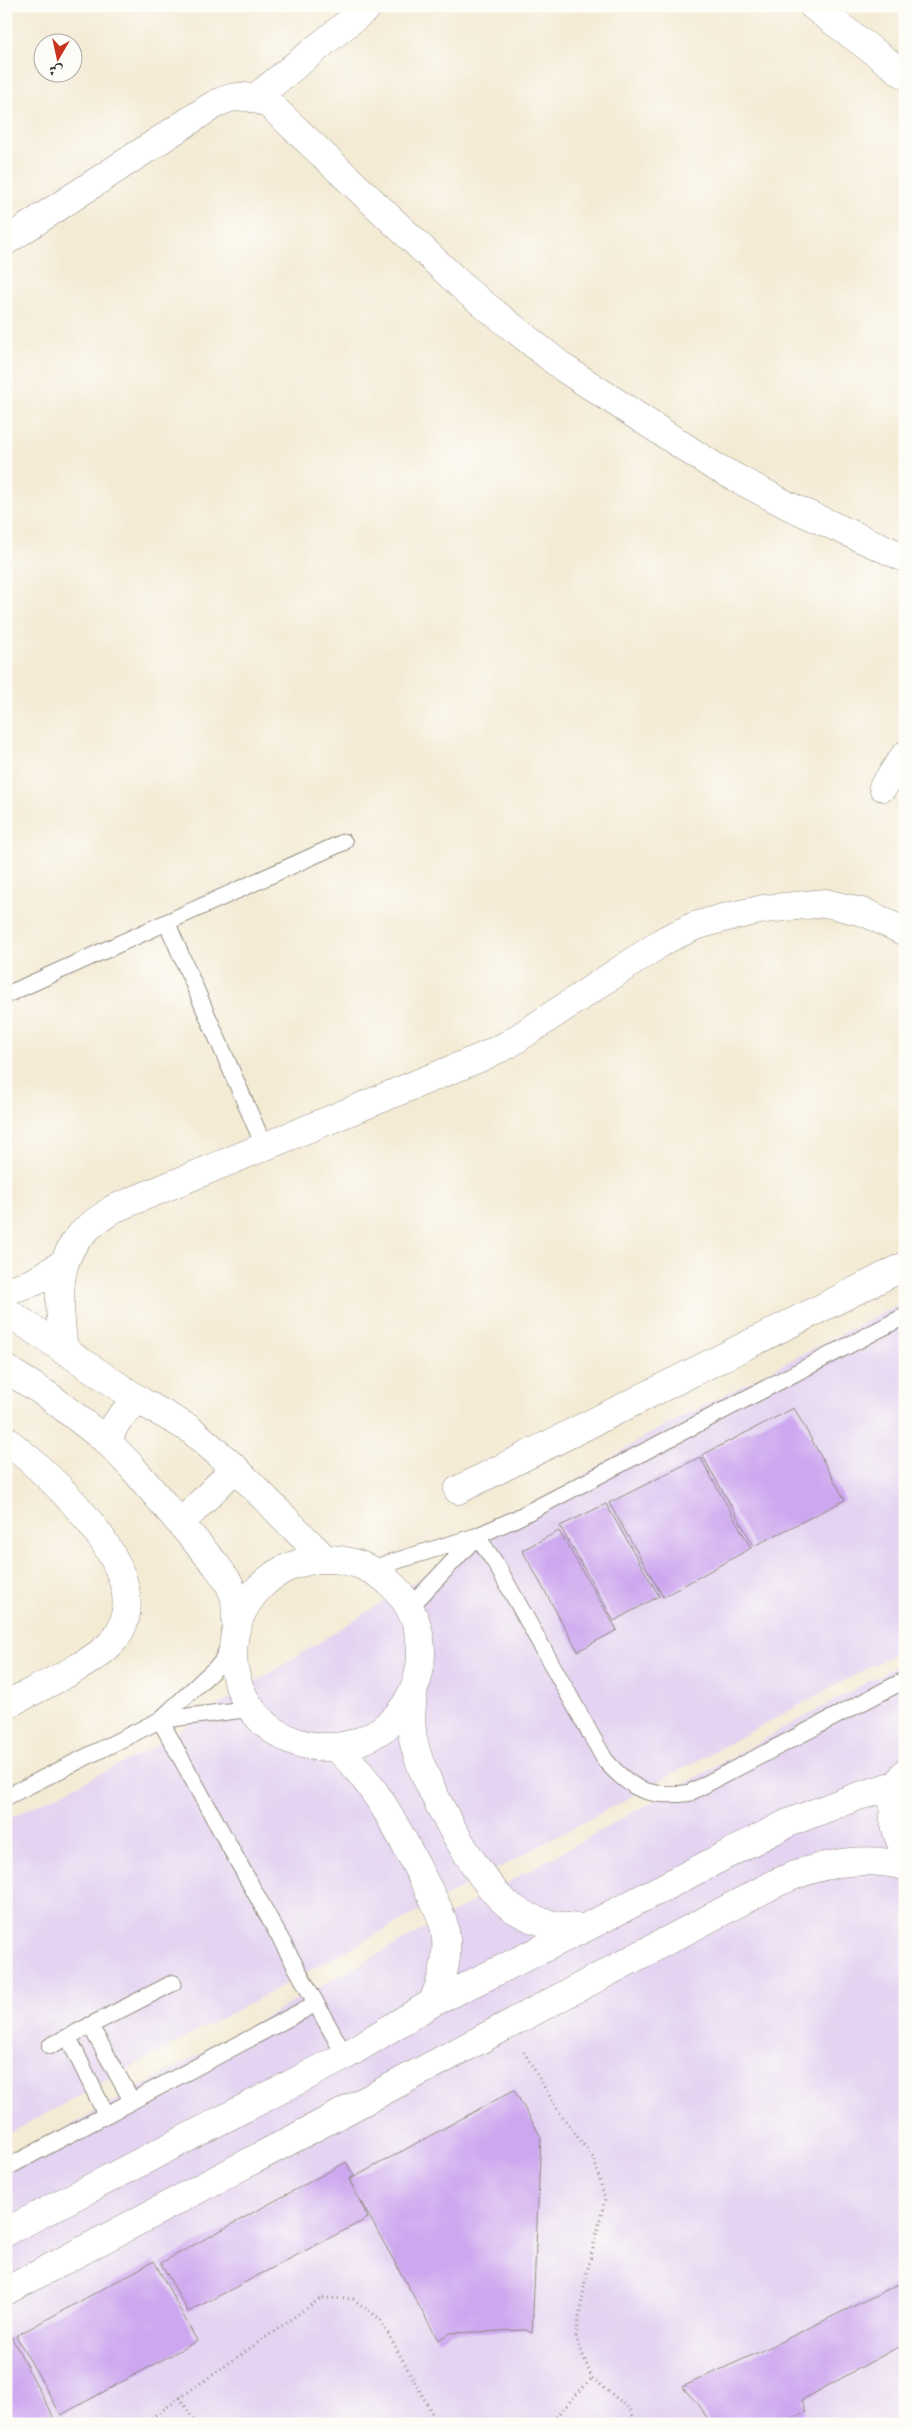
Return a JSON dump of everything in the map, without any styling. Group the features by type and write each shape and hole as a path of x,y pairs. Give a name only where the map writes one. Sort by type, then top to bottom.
{"street":[{"path":"255,98 369,6"},
{"path":"812,6 905,75"},
{"path":"6,241 212,106 233,96 255,98 269,104 467,291 565,369 712,466 790,506 905,558"},
{"path":"883,787 905,755"},
{"path":"64,1351 60,1290 65,1262 77,1239 92,1223 113,1209 265,1148 509,1044 637,957 667,939 695,926 764,909 826,903 866,912 905,932"},
{"path":"6,1291 34,1282 65,1262"},
{"path":"458,1490 905,1266"},
{"path":"6,1311 142,1402 190,1429 235,1468 324,1558"},
{"path":"6,1369 48,1396 108,1442 181,1523 229,1583 234,1598 234,1673 239,1690 253,1712 269,1729 290,1740 312,1747 336,1747 360,1742 381,1731 399,1714 413,1694"},
{"path":"108,1442 115,1422 130,1406 142,1402"},
{"path":"6,1440 61,1489 92,1524 117,1565 128,1595 127,1611 123,1626 103,1652 6,1704"},
{"path":"181,1523 235,1468"},
{"path":"234,1631 250,1597 270,1576 295,1563 324,1558 348,1560 370,1568 390,1582 410,1607 420,1634 421,1664 413,1694 411,1717 413,1741 419,1764 429,1786 478,1872 501,1898 524,1915 564,1928 586,1928"},
{"path":"336,1747 364,1778 389,1812 442,1919 446,1940 446,1962 441,1983 432,2003"},
{"path":"6,2232 345,2056 432,2003 586,1928 788,1823 901,1779"},
{"path":"901,1779 892,1808 896,1833 905,1851"},
{"path":"6,2291 799,1872 844,1861 870,1860 905,1866"}],"lane":[{"path":"6,995 344,842"},
{"path":"167,923 265,1148"},
{"path":"370,1568 477,1536 515,1519 905,1316"},
{"path":"410,1607 477,1536"},
{"path":"477,1536 496,1564 605,1760 620,1778 636,1788 650,1793 670,1795 689,1793 905,1680"},
{"path":"6,1796 160,1720 221,1663 234,1631"},
{"path":"160,1720 240,1710 253,1712"},
{"path":"160,1720 345,2056"},
{"path":"50,2046 172,1983"},
{"path":"6,2168 315,2004"},
{"path":"90,2025 132,2102"},
{"path":"68,2037 106,2115"}],"path":[{"path":"508,2026 557,2109 594,2159 605,2199 585,2282 576,2338 592,2378 630,2409 636,2424"},
{"path":"143,2424 321,2298 353,2299 380,2319 438,2424"},
{"path":"549,2424 592,2378"},
{"path":"180,2397 196,2424"}],"shaded area":[{"path":"905,1301 905,1648 6,2135 6,1820 145,1752 651,1433"},
{"path":"905,1661 905,2424 6,2424 6,2162"}],"building":[{"path":"794,1408 845,1500 754,1546 702,1455"},
{"path":"700,1457 751,1548 663,1597 609,1503"},
{"path":"606,1504 659,1596 614,1621 560,1526"},
{"path":"559,1531 617,1630 578,1651 522,1550"},
{"path":"514,2090 541,2137 532,2333 526,2330 450,2333 438,2340 349,2180"},
{"path":"346,2162 354,2176 349,2179 368,2218 188,2312 161,2263"},
{"path":"154,2261 197,2341 61,2415 16,2336"},
{"path":"905,2281 905,2355 903,2356 898,2347 802,2400 806,2412 783,2424 711,2424 699,2405 682,2387 772,2346"},
{"path":"11,2336 57,2424 6,2424 6,2339"}]}
